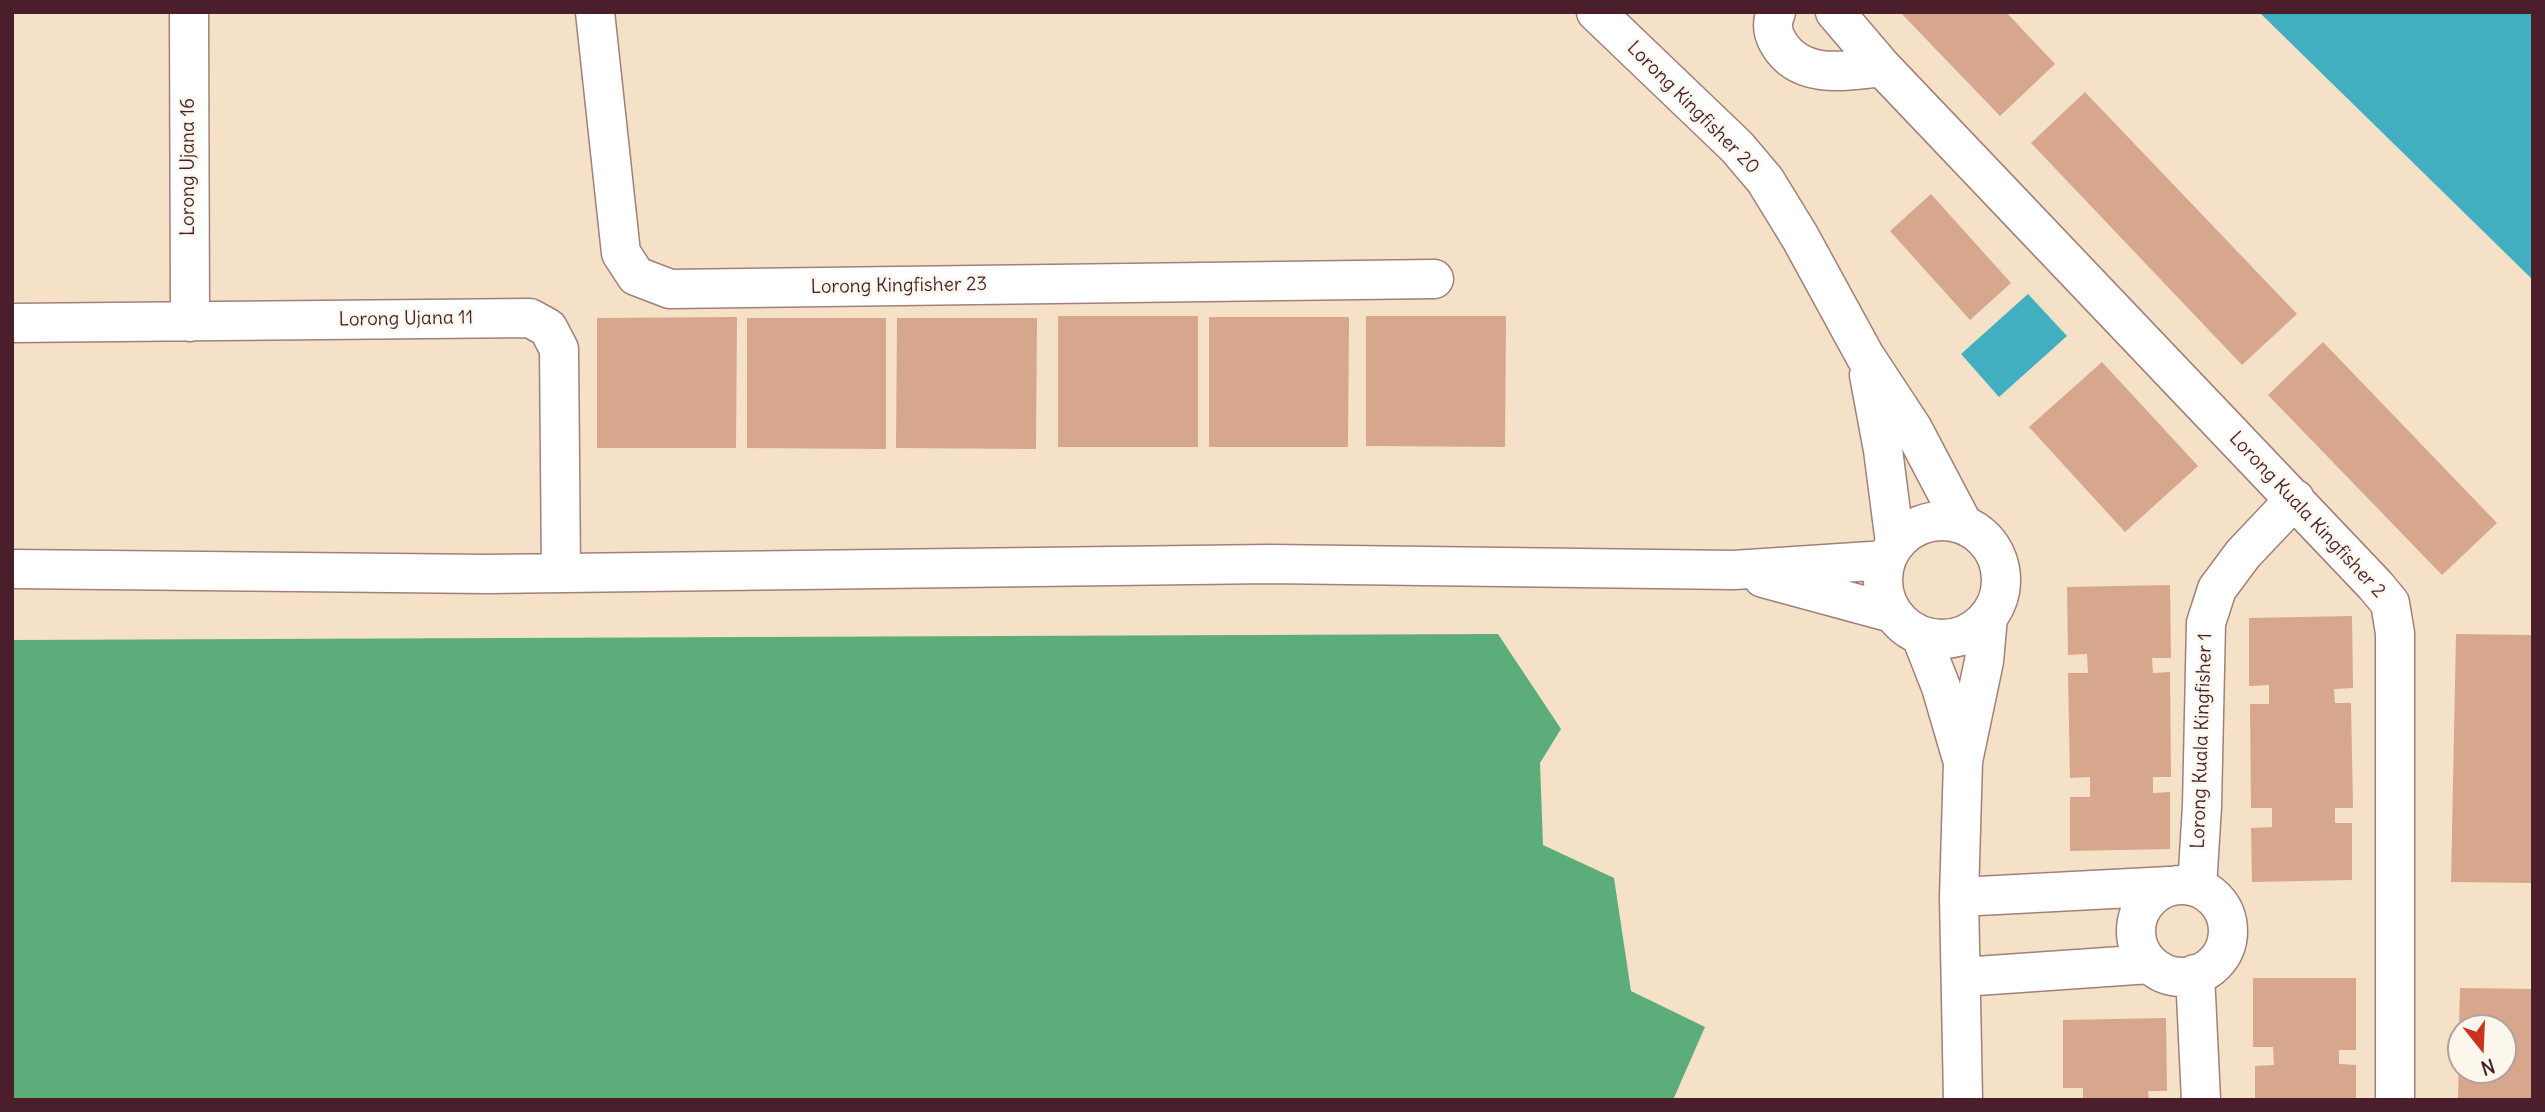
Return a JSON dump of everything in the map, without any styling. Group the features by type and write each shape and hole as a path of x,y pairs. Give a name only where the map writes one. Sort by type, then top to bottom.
{"street":[{"name":"Lorong Ujana 16","path":"189,12 190,322"},
{"name":"Lorong Kingfisher 23","path":"595,12 621,253 636,276 670,289 1434,279"},
{"name":"Lorong Kingfisher 20","path":"1596,12 1738,147 1765,180 1800,237 1865,356 1913,429 1963,524"},
{"path":"1776,12 1772,32 1780,47 1795,62 1818,71 1845,71 1882,66"},
{"name":"Lorong Kuala Kingfisher 2","path":"1835,12 1882,66 2295,499 2390,603 2395,632 2395,1100"},
{"name":"Lorong Ujana 11","path":"12,323 530,318 548,328 559,349 561,573"},
{"name":"Lorong Kingfisher 20","path":"1865,356 1884,450 1890,552"},
{"name":"Lorong Kuala Kingfisher 1","path":"2183,887 2202,806 2206,623 2217,589 2243,554 2295,499"},
{"path":"1734,570 1907,624 1939,639 1958,637 1975,629 1988,617 1998,600 2002,582 1992,547 1979,533 1963,524 1944,521 1926,523 1908,531 1890,552 1882,578 1884,596 1907,624 1941,687 1963,761"},
{"path":"12,569 561,573 1270,564 1734,570 1890,552"},
{"path":"1964,1100 1959,897 1963,761 1984,661 1988,617"},
{"path":"1959,897 2183,887 2210,894 2220,905 2228,932 2219,958 2209,968 2195,974 2172,975 2160,972 2142,954 2137,941 2139,913 2157,892 2183,887"},
{"path":"1962,976 2150,964"},
{"path":"2195,974 2201,1100"}],"green space":[{"path":"1498,634 1561,729 1540,763 1543,845 1614,878 1631,991 1705,1027 1673,1100 12,1100 12,640"}],"water":[{"path":"2259,12 2533,12 2533,280"},
{"path":"2028,294 2067,336 1999,397 1961,354"}],"building":[{"path":"1900,12 2006,12 2055,64 2000,116"},
{"path":"2085,92 2297,314 2242,365 2031,143"},
{"path":"1931,194 2011,283 1970,320 1890,231"},
{"path":"1058,316 1198,316 1198,447 1058,447"},
{"path":"1366,316 1506,316 1505,447 1366,446"},
{"path":"737,317 736,448 597,448 597,318"},
{"path":"1209,317 1349,317 1348,447 1209,447"},
{"path":"747,318 886,318 886,449 747,448"},
{"path":"897,318 1037,318 1036,449 896,448"},
{"path":"2323,342 2497,523 2442,575 2268,395"},
{"path":"2102,362 2198,466 2125,532 2029,427"},
{"path":"2170,585 2171,658 2152,658 2153,673 2170,672 2171,777 2153,777 2153,793 2170,792 2170,849 2070,851 2070,797 2090,797 2090,777 2070,778 2068,673 2088,673 2087,654 2068,655 2067,587"},
{"path":"2352,616 2353,688 2334,689 2335,703 2351,703 2353,808 2335,808 2335,823 2352,823 2352,880 2252,882 2251,828 2272,827 2272,808 2251,808 2250,704 2269,704 2269,685 2249,686 2249,618"},
{"path":"2456,634 2533,635 2533,883 2451,882"},
{"path":"2253,978 2356,978 2356,1050 2339,1050 2339,1064 2356,1065 2356,1100 2255,1100 2255,1066 2274,1065 2273,1047 2253,1047"},
{"path":"2460,988 2533,989 2533,1100 2458,1100 2458,1084 2517,1084 2517,1014 2459,1014"},
{"path":"2166,1018 2167,1091 2148,1091 2149,1100 2083,1100 2083,1088 2063,1088 2063,1020"}]}
